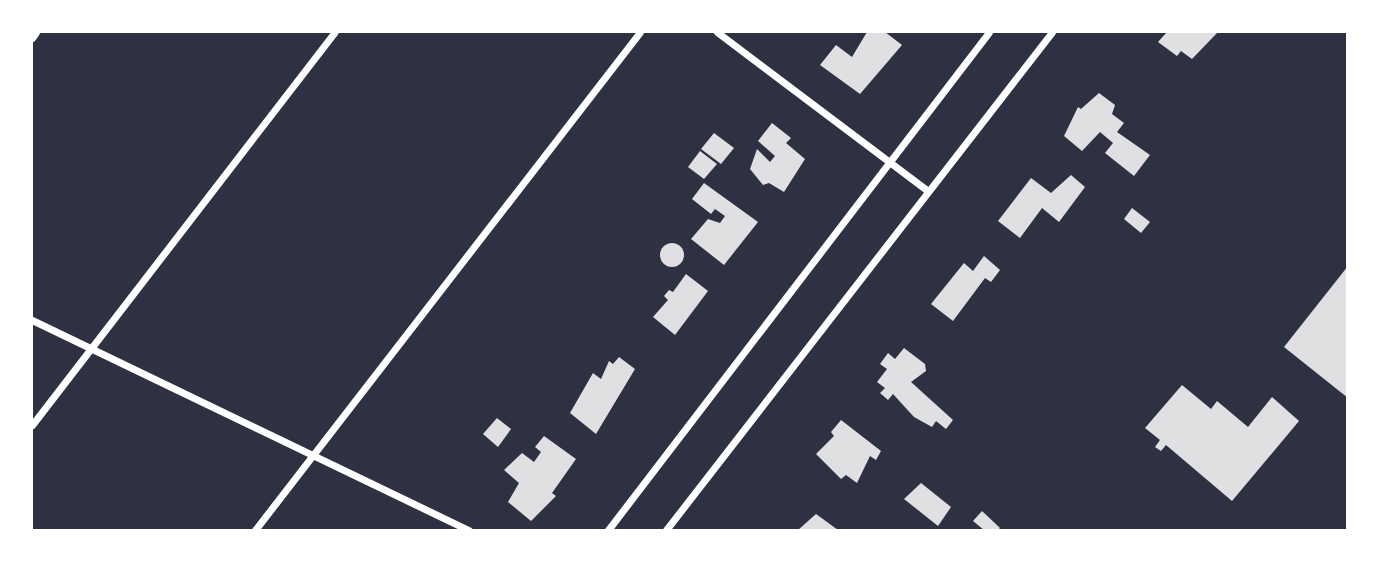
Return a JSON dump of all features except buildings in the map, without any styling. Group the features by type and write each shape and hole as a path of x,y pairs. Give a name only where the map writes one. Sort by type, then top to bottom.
{"street":[{"path":"32,38 36,32"},
{"path":"32,425 335,32"},
{"path":"256,530 640,32"},
{"path":"717,32 928,191"},
{"path":"608,530 989,32"},
{"path":"666,530 1052,32"},
{"path":"32,320 469,530"}]}
